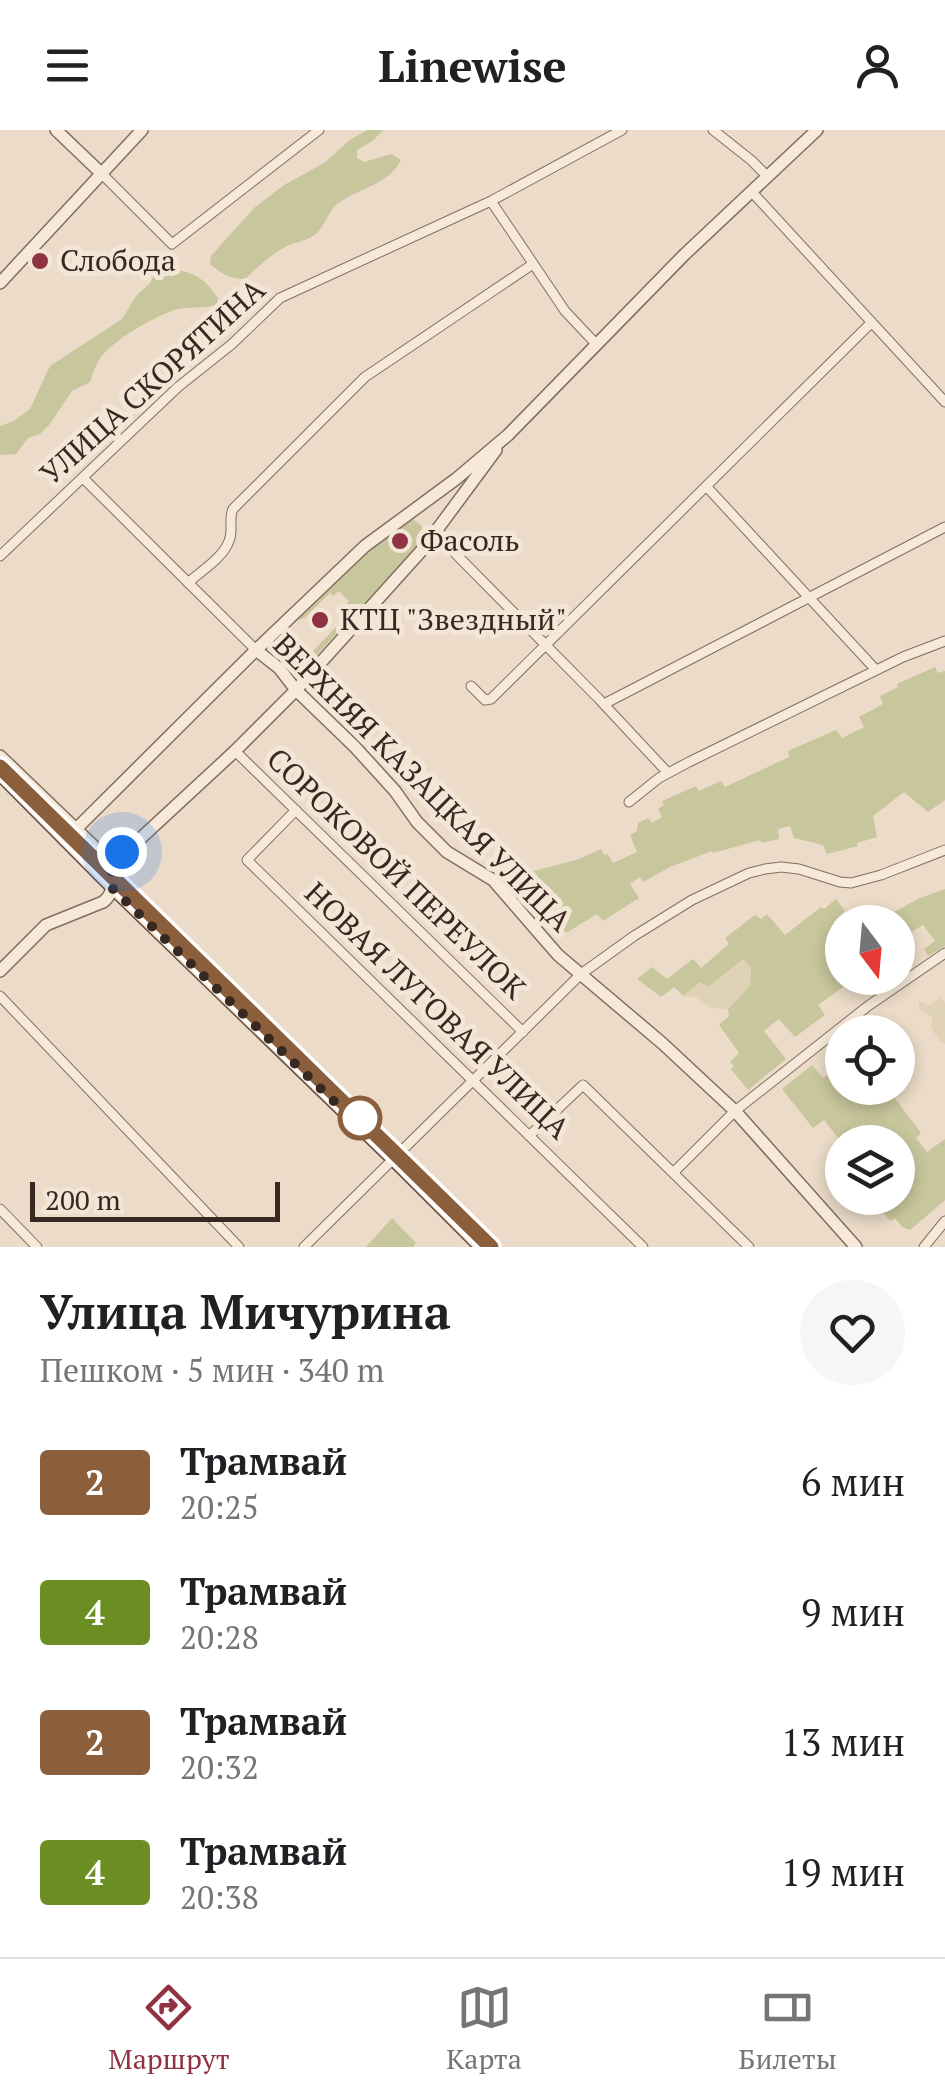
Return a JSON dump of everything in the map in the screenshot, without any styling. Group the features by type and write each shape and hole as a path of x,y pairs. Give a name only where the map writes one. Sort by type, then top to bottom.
{"main road":[{"path":"0,774 480,1247"}],"street":[{"path":"56,130 172,244 320,130"},
{"path":"0,282 142,130"},
{"name":"УЛИЦА СКОРЯТИНА","path":"0,556 178,387 232,344 280,298 491,201 622,130"},
{"path":"713,130 767,176"},
{"path":"137,841 122,852 104,856 86,853 68,842 76,829 256,650 366,546 508,435 684,254 817,130"},
{"path":"751,191 945,402"},
{"path":"491,201 565,311 596,345"},
{"path":"188,583 225,549 231,535 233,509 357,384 533,264"},
{"path":"471,686 485,700 491,699 871,322"},
{"path":"0,971 46,926 110,896 115,862 296,690 435,533 508,435"},
{"name":"ВЕРХНЯЯ КАЗАЦКАЯ УЛИЦА","path":"83,478 355,746 447,852 493,880 542,938 735,1111 856,1247"},
{"path":"706,486 876,670"},
{"path":"604,704 945,527"},
{"path":"435,533 668,773"},
{"path":"630,802 668,773 876,670 945,641"},
{"name":"СОРОКОВОЙ ПЕРЕУЛОК","path":"235,751 523,1032"},
{"path":"0,756 104,856 112,870"},
{"name":"НОВАЯ ЛУГОВАЯ УЛИЦА","path":"296,810 247,860 642,1247"},
{"path":"304,1247 581,974 692,900 749,874 781,867 850,883 945,850"},
{"path":"674,1172 735,1111 868,1006 945,953"},
{"path":"0,996 239,1247"},
{"path":"529,1136 583,1085 749,1247"},
{"path":"0,1209 36,1247"},
{"path":"924,1247 945,1221"}],"shaded area":[{"path":"367,130 384,130 357,150 357,158 364,162 392,154 401,160 388,176 344,199 315,235 277,252 245,279 226,275 210,264 211,256 254,208"},
{"path":"162,268 187,272 200,279 218,298 217,305 169,312 123,337 99,360 90,382 72,391 40,434 28,438 16,454 0,455 0,426 30,409 50,366 122,319 136,296"},
{"path":"406,519 422,526 421,542 300,673 299,666 349,613 344,607 349,601 339,591 333,596 330,593 270,642 368,549"},
{"path":"935,667 938,673 945,671 945,800 928,812 904,792 873,816 877,837 857,843 858,846 827,854 823,845 794,838 790,826 778,829 779,839 712,851 643,882 640,877 630,884 639,898 603,921 597,914 566,933 551,916 547,918 527,891 518,897 509,881 601,849 613,863 637,852 630,835 637,831 638,823 648,818 652,823 662,817 658,809 664,805 662,801 696,786 699,791 721,781 725,787 789,757 788,751 836,730 842,738 864,727 859,717 883,704 880,696"},
{"path":"945,889 945,946 928,956 924,949 935,941 923,925 915,930 915,905 907,905"},
{"path":"821,907 825,995 832,995 818,1005 825,1015 795,1037 779,1019 764,1031 786,1059 748,1090 731,1069 734,1066 730,1062 739,1053 719,1025 750,986 751,968 743,959 708,987 700,982 683,996 674,987 661,997 637,979 652,967 667,979 693,959 701,968 729,944 725,938 755,915 761,919 767,914 785,935"},
{"path":"742,958 751,968 750,987 728,1009 711,1008 696,997 683,996 700,981 708,987"},
{"path":"940,998 945,1003 945,1044 931,1028 932,1017 918,1009 919,1001 929,1005"},
{"path":"812,1065 825,1077 825,1105 900,1105 915,1125 828,1125 824,1120 813,1128 782,1089"},
{"path":"915,1125 921,1133 916,1138 927,1152 945,1139 945,1200 910,1230 895,1218 890,1221 886,1215 915,1215"},
{"path":"392,1218 416,1243 413,1247 366,1247"}],"tram line":[{"path":"0,761 497,1247"},
{"name":"2","path":"0,767 491,1247"}],"place":[{"name":"Слобода","path":"40,261"},
{"name":"Фасоль","path":"400,541"},
{"name":"КТЦ \"Звездный\"","path":"320,620"}],"route":[{"path":"122,852 104,856 112,870 112,888 367,1133 360,1118"}]}
